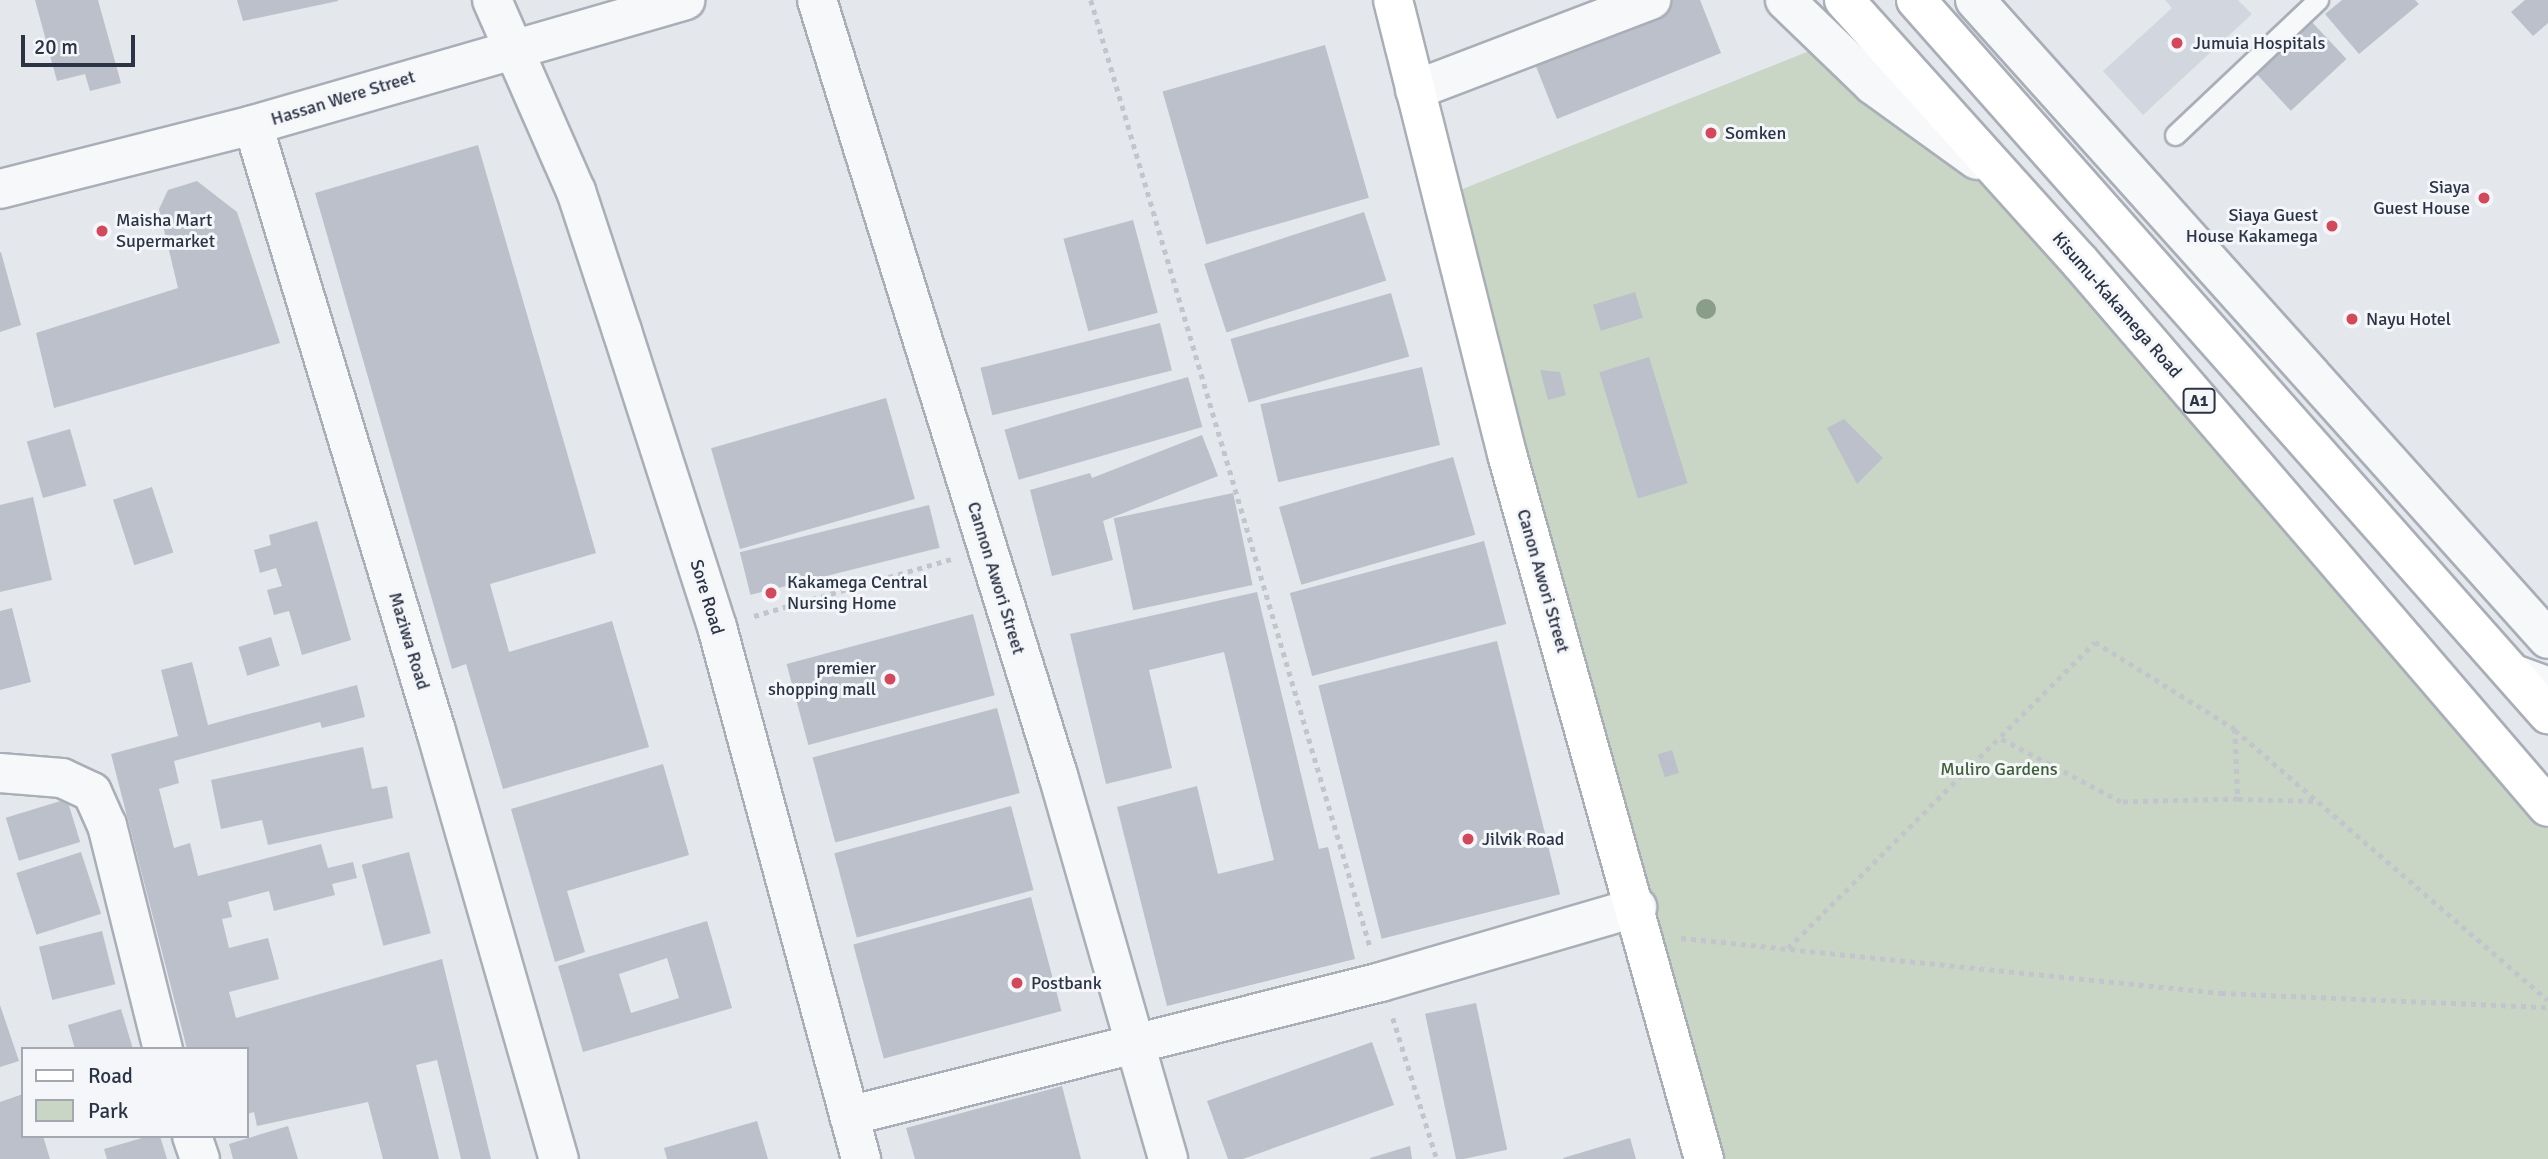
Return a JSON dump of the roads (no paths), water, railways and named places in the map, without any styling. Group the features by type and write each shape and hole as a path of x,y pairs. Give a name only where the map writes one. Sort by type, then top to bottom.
{"main road":[{"name":"Canon Awori Street","path":"1393,0 1507,454 1641,920 1704,1159"},
{"name":"Kisumu-Kakamega Road","path":"1844,0 2016,188 2548,807"},
{"path":"1916,0 2548,714"}],"street":[{"name":"Sore Road","path":"492,0 515,46 576,191 717,627 861,1159"},
{"name":"Hassan Were Street","path":"0,189 253,125 515,46 685,0"},
{"name":"Cannon Awori Street","path":"817,0 895,243 985,549 1058,775 1168,1159"},
{"path":"1415,90 1651,0"},
{"path":"1784,0 1873,85 2016,188"},
{"path":"1975,0 2548,639"},
{"name":"Maziwa Road","path":"253,125 436,730 559,1159"},
{"path":"0,773 62,778 92,792 107,825 162,1047"},
{"path":"849,1116 1135,1041 1641,920"},
{"path":"193,1138 201,1159"}],"lane":[{"path":"2175,135 2318,0"},
{"path":"2501,660 2548,676"}],"place":[{"name":"Jumuia Hospitals","path":"2177,43"},
{"name":"Somken","path":"1711,133"},
{"name":"Siaya Guest House","path":"2484,198"},
{"name":"Siaya Guest House Kakamega","path":"2332,226"},
{"name":"Maisha Mart Supermarket","path":"102,231"},
{"name":"Nayu Hotel","path":"2352,319"},
{"name":"Kakamega Central Nursing Home","path":"771,593"},
{"name":"premier shopping mall","path":"890,679"},
{"name":"Jilvik Road","path":"1468,839"},
{"name":"Postbank","path":"1017,983"}],"park label":[{"name":"Muliro Gardens","path":"1999,769"}]}
